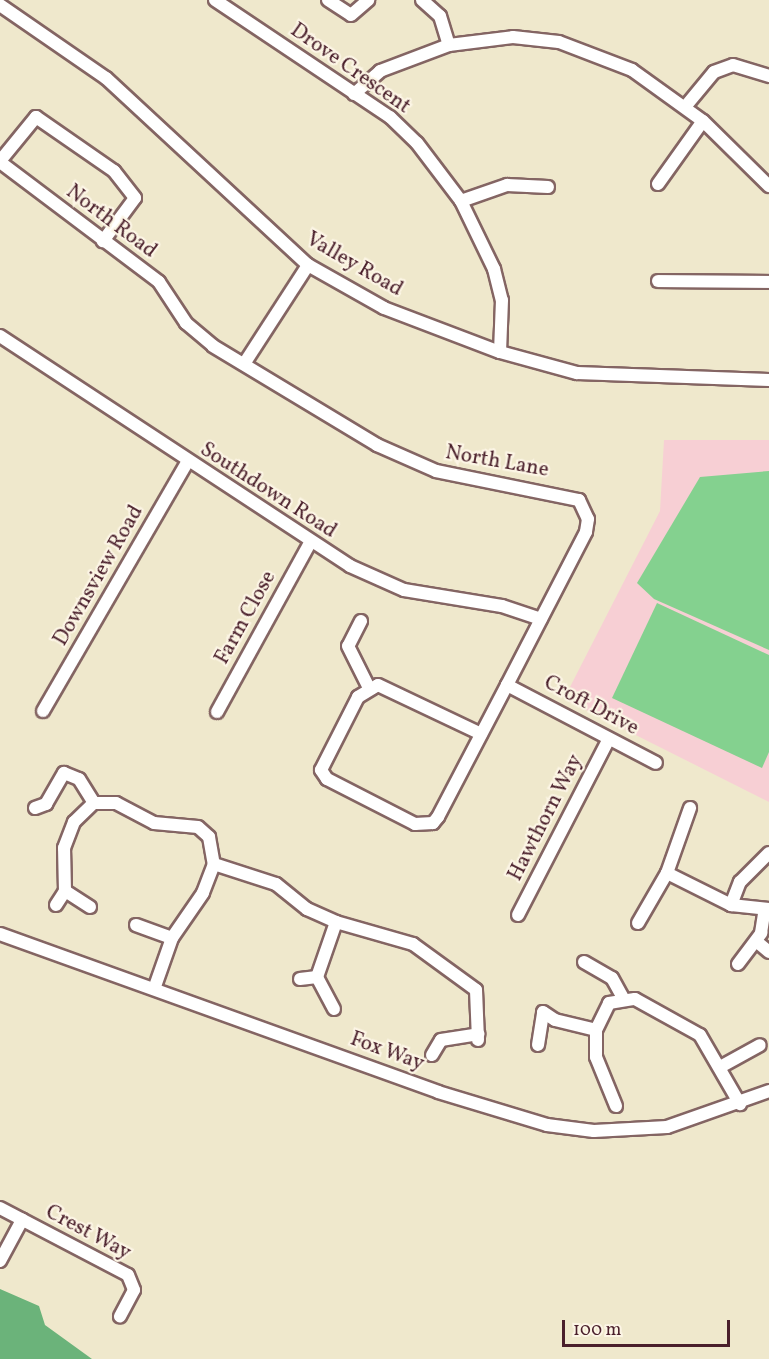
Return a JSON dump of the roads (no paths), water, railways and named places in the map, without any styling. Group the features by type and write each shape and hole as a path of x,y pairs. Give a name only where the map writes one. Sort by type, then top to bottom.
{"street":[{"name":"Drove Crescent","path":"215,0 354,94 417,143 461,201 502,300 500,352"},
{"path":"328,0 351,15 368,0"},
{"path":"422,0 440,16 449,45"},
{"name":"Valley Road","path":"0,5 106,78 308,265 384,308 500,352 577,373 769,380"},
{"path":"354,94 380,71 449,45 513,37 559,42 615,60 685,107 703,121 769,186"},
{"path":"685,107 714,72 733,65 769,76"},
{"path":"0,161 36,117 114,171 135,198 103,241"},
{"path":"658,184 703,121"},
{"name":"North Road","path":"0,161 159,282 186,323"},
{"path":"461,201 507,185 548,187"},
{"path":"244,364 308,265"},
{"path":"658,281 769,282"},
{"name":"North Lane","path":"186,323 244,364 377,445 436,471 579,501 588,519 586,532 438,817 427,826 415,824 323,775 323,760 369,688"},
{"name":"Southdown Road","path":"0,336 310,543 404,590 502,606 541,619"},
{"name":"Downsview Road","path":"43,711 188,461"},
{"name":"Farm Close","path":"217,712 310,543"},
{"path":"362,621 348,646 369,688 386,688 481,734"},
{"name":"Croft Drive","path":"507,685 656,763"},
{"name":"Hawthorn Way","path":"518,915 609,739"},
{"path":"35,808 45,804 64,773 79,778 93,803"},
{"path":"93,803 116,803 154,824 198,827 215,849 214,864 203,893 172,938 154,989"},
{"path":"56,904 65,891 67,835 93,803"},
{"path":"638,923 667,873 690,808"},
{"path":"731,906 740,882 769,853"},
{"path":"214,864 276,884 307,909 336,922 395,936 466,981 480,1000 478,1037 441,1040 432,1054"},
{"path":"667,873 731,906 767,909 765,923 756,942 738,964"},
{"path":"65,891 90,907"},
{"path":"334,1009 317,977 336,922"},
{"path":"136,925 172,938"},
{"name":"Fox Way","path":"0,934 438,1092 547,1125 625,1132 667,1126 740,1104 769,1091"},
{"path":"756,942 769,952"},
{"path":"584,962 612,978 623,998 690,1027 722,1066 740,1104"},
{"path":"300,979 317,977"},
{"path":"616,1106 596,1057 596,1030 609,1003 623,998"},
{"path":"538,1045 543,1012 555,1020 596,1030"},
{"path":"722,1066 760,1045"},
{"name":"Crest Way","path":"0,1208 128,1275 134,1290 120,1316"},
{"name":"Crest Way","path":"0,1261 22,1220"}]}
